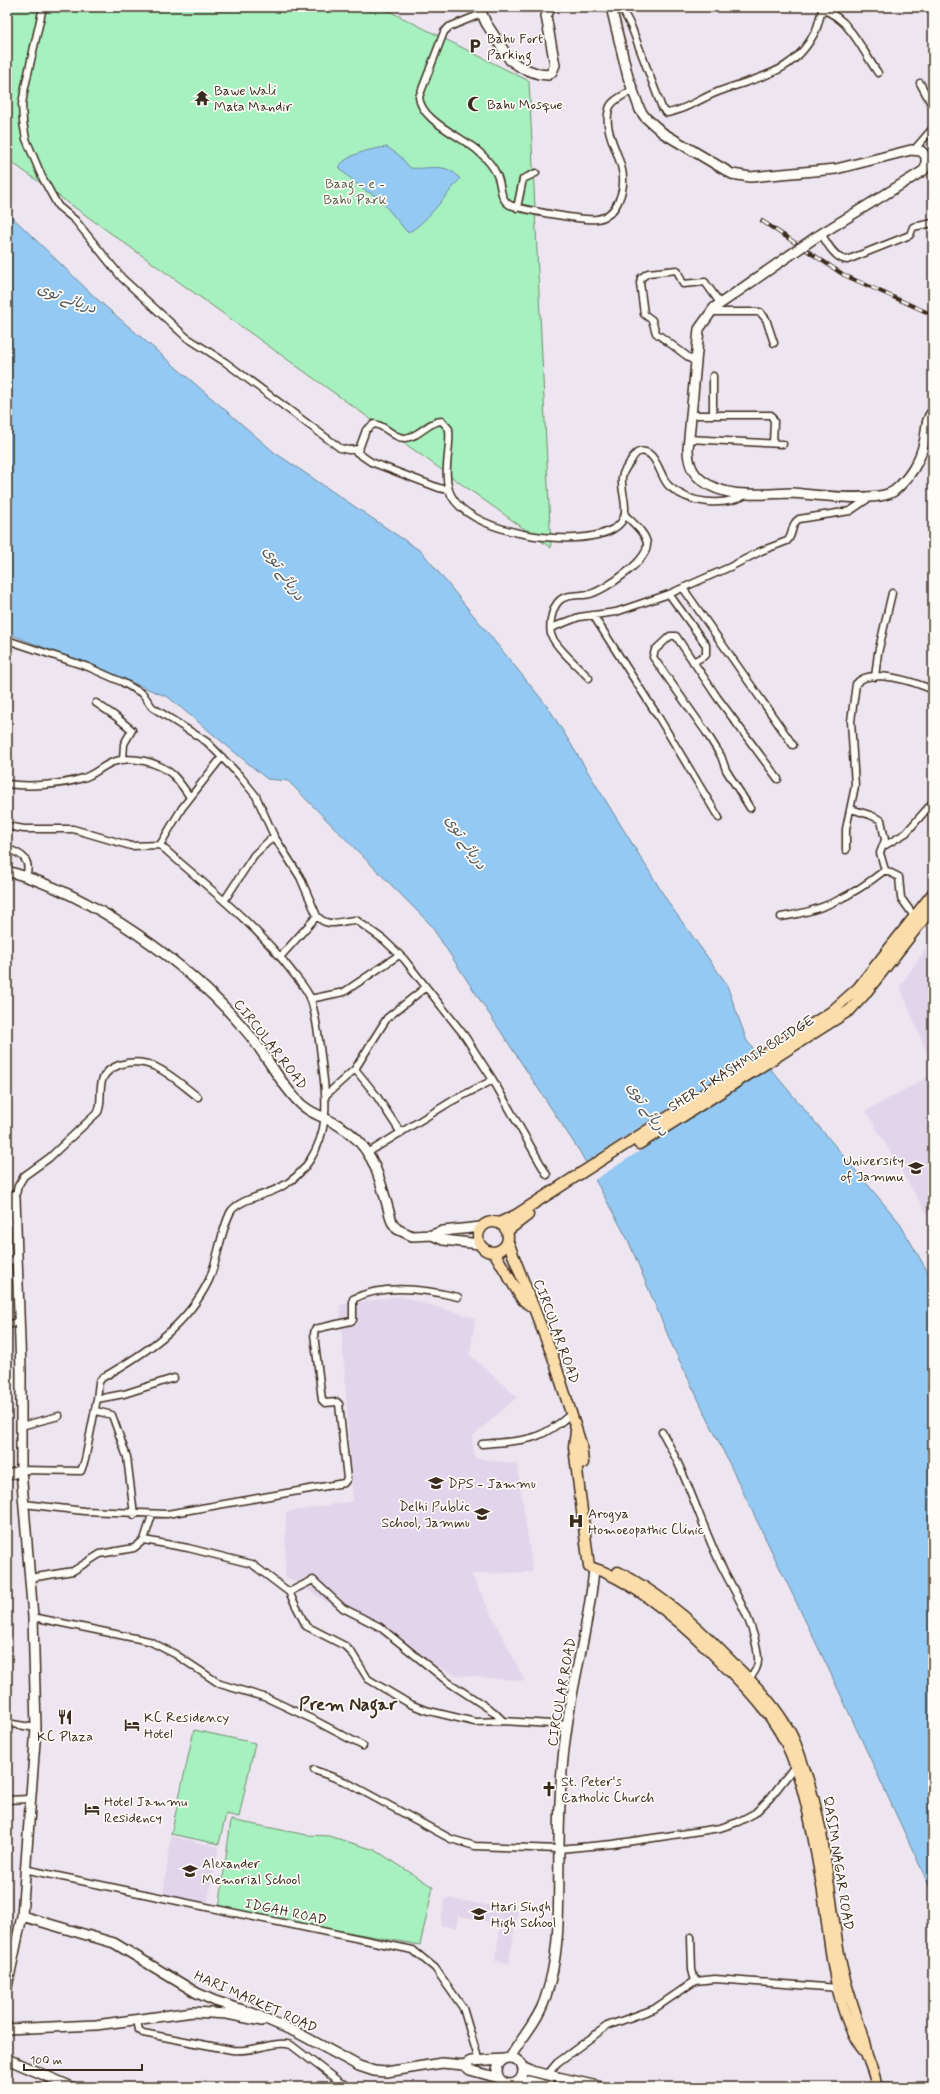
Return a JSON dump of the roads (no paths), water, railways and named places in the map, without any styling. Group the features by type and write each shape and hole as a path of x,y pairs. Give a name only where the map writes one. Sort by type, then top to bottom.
{"main road":[{"path":"480,11 510,60 522,68 544,75 552,72 555,65 546,16 551,7"},
{"path":"611,7 632,90 640,110 653,126 736,176 750,177 836,169 914,150 921,151 926,156 926,167 923,171 819,235 720,303 710,312 697,333 688,439 690,464 699,478 720,490 747,494 786,493 870,497 888,494 895,490 912,470 921,454 928,419 933,411"},
{"name":"CIRCULAR ROAD","path":"7,871 26,876 62,892 100,912 184,969 204,986 248,1032 295,1098 313,1114 326,1119 351,1133 362,1142 369,1152 375,1166 392,1222 397,1229 412,1236 432,1235"},
{"path":"833,1016 858,988 933,893"},
{"path":"833,1016 850,1010 864,995 933,907"},
{"name":"SHER I KASHMIR BRIDGE","path":"517,1218 833,1016"},
{"path":"7,1987 11,1945 22,1916 29,1800 36,1728 33,1617 21,1470 18,1260 11,1196"},
{"path":"432,1235 444,1231 482,1227 491,1222 499,1223 517,1218"},
{"path":"482,1227 478,1238 480,1244 486,1250 494,1252 505,1247 508,1242 508,1231 517,1218"},
{"path":"499,1223 508,1231"},
{"path":"432,1235 443,1240 480,1244"},
{"name":"CIRCULAR ROAD","path":"507,2059 541,2010 552,1975 559,1918 559,1814 567,1725 588,1622 593,1584 574,1447 576,1432 572,1413 546,1337 532,1307 529,1294 508,1242"},
{"path":"494,1252 522,1299 532,1307"},
{"path":"7,1476 21,1470"},
{"name":"QASIM NAGAR ROAD","path":"591,1563 626,1576 675,1608 703,1632 746,1682 774,1721 794,1766 810,1814 842,1988 866,2041 866,2053 876,2086"},
{"name":"QASIM NAGAR ROAD","path":"746,1682 768,1700 786,1725 794,1741 811,1787 819,1822 840,1959 842,1988"},
{"name":"HARI MARKET ROAD","path":"22,1916 114,1943 197,1993 215,2001 252,2013 298,2033 359,2066 374,2071 404,2070 442,2063 464,2065"},
{"path":"7,2029 96,2025 207,2012 273,2023"},
{"path":"7,2059 72,2087"},
{"path":"499,2078 497,2068 507,2059"},
{"path":"554,2087 529,2081 507,2084 499,2078 470,2070 464,2065 471,2061 515,2059 522,2066 531,2071 602,2087"},
{"path":"514,2084 522,2077 522,2066"}],"street":[{"path":"43,7 27,74 22,104 23,122 26,139 42,177 58,206 75,220 122,278 186,337 225,362 340,448 355,450 360,449 366,430 374,424 380,424 397,436 403,438 420,432 435,421 442,421 449,429 449,490 456,502 469,515 484,523 540,537 564,540 605,533 620,524 625,515 622,478 623,472 634,454 639,452 644,452 652,457 668,486 694,499 715,503 736,500 747,494"},
{"path":"621,7 631,26 662,108 667,113 727,88 775,73 786,67 798,57 809,42 816,30 823,8 849,28 878,73"},
{"path":"480,11 449,27 444,32 421,91 420,101 424,110 437,123 467,142 485,157 497,175 504,200 510,205 517,208 590,220 604,217 610,213 622,195 624,180 620,160 608,126 608,110 614,102 632,90"},
{"path":"920,83 933,107"},
{"path":"914,150 924,136 933,128"},
{"path":"517,208 523,178 536,173"},
{"path":"819,235 840,258 846,260 910,235 913,227 933,223"},
{"path":"695,362 656,333 652,320 644,314 640,283 641,278 648,272 677,270 682,284 705,282 720,303"},
{"path":"710,312 760,312 766,319 774,343"},
{"path":"713,414 714,376"},
{"path":"690,415 771,415 774,422 773,443"},
{"path":"688,439 783,444"},
{"path":"355,450 371,462 439,488 449,490"},
{"path":"551,628 579,617 616,612 669,594 761,551 787,541 799,519 850,511 870,497"},
{"path":"589,678 553,639 551,628 555,606 562,599 589,594 604,588 633,566 644,555 647,550 646,539 625,515"},
{"path":"683,588 793,745"},
{"path":"875,677 878,653 892,593"},
{"path":"669,594 706,645 706,654 693,662"},
{"path":"593,615 659,718 719,818"},
{"path":"750,808 726,770 721,756 706,732 656,661 653,654 674,635 778,778"},
{"path":"7,640 88,667 122,682 143,694 152,707 207,742 240,775 256,796 274,836 300,877 317,916 321,920 330,923 356,920 384,940 426,987 464,1035 493,1080 547,1175"},
{"path":"846,850 846,829 856,786 851,721 856,684 860,679 875,677 915,682 933,690"},
{"path":"96,703 131,729 130,735 124,744 123,760"},
{"path":"160,844 190,797 222,757"},
{"path":"7,784 37,785 79,779 110,763 123,760 139,760 169,772 181,784 190,797"},
{"path":"914,916 901,898 899,877 886,870 880,852 884,846 906,833 933,802"},
{"path":"851,810 880,818 885,836 884,846"},
{"path":"7,826 24,829 73,829 131,846 160,844 258,932 281,956 310,999 318,1036 326,1095 326,1119 317,1146 310,1161 300,1172 281,1188 240,1204 230,1212 218,1257 200,1296 175,1327 162,1339 100,1380 96,1411 85,1460 81,1471 21,1470"},
{"path":"224,901 254,855 274,836"},
{"path":"7,849 17,852 25,859 28,870 26,876"},
{"path":"780,917 805,913 834,903 868,884 886,870"},
{"path":"281,956 317,916"},
{"path":"310,999 344,992 399,955"},
{"path":"326,1095 356,1069 383,1022 426,987"},
{"path":"11,1196 24,1176 49,1158 98,1112 101,1105 100,1088 102,1079 112,1068 133,1062 150,1064 198,1097"},
{"path":"356,1069 376,1095 401,1133"},
{"path":"369,1152 461,1095 493,1080"},
{"path":"7,1261 18,1260"},
{"path":"24,1504 152,1515 167,1514 344,1483 347,1479 339,1404 338,1402 326,1403 322,1400 314,1334 315,1329 353,1320 352,1299 379,1292 421,1290 458,1297"},
{"path":"7,1326 20,1320"},
{"path":"97,1399 124,1394 174,1378"},
{"path":"96,1411 112,1415 115,1419 117,1433 125,1447 134,1514"},
{"path":"482,1444 535,1438 550,1430 572,1413"},
{"path":"21,1426 59,1416"},
{"path":"662,1432 677,1457 714,1551 744,1609 758,1656 758,1666 746,1682"},
{"path":"30,1578 73,1571 94,1556 109,1551 134,1548 144,1540 152,1515"},
{"path":"144,1540 188,1548 252,1564 289,1592 306,1626 345,1646 352,1653 365,1675 372,1683 410,1704 425,1710 475,1722 504,1721 567,1725"},
{"path":"289,1592 313,1580 343,1608 380,1627 448,1682 494,1712 504,1721"},
{"path":"33,1617 149,1641 175,1654 220,1684 267,1698 316,1721 363,1746"},
{"path":"7,1723 36,1728"},
{"path":"314,1770 346,1782 451,1839 464,1844 559,1849 613,1844 707,1831 738,1822 755,1813 770,1798 794,1766"},
{"path":"7,1800 29,1800"},
{"name":"IDGAH ROAD","path":"24,1869 413,1950 435,1968 463,2008 479,2061"},
{"path":"691,1937 692,1970 695,1980"},
{"path":"547,2075 557,2063 607,2026 654,2009 695,1980 715,1979 842,1988"},
{"path":"137,2020 139,2030 143,2033 236,2051 247,2051 284,2044 291,2045 343,2086"},
{"path":"876,2086 921,2087"}],"water":[{"path":"387,147 400,156 410,168 443,168 455,173 460,179 420,225 407,232 378,197 364,190 342,171 339,166 355,155 368,150"},
{"name":"دریائے توی","path":"7,212 98,300 274,452 422,552 548,707 670,905 726,983 747,1041 899,1222 933,1281 933,1894 831,1674 672,1345 628,1240 580,1152 430,924 288,781 267,779 168,697 7,633"}],"railway":[{"path":"762,221 844,275 933,315"}],"place":[{"name":"Bahu Fort Parking","path":"475,46"},
{"name":"Bawe Wali Mata Mandir","path":"202,98"},
{"name":"Bahu Mosque","path":"475,104"},
{"name":"University of Jammu","path":"916,1168"},
{"name":"DPS - Jammu","path":"436,1483"},
{"name":"Delhi Public School, Jammu","path":"482,1514"},
{"name":"Arogya Homoeopathic Clinic","path":"576,1521"},
{"name":"KC Plaza","path":"65,1717"},
{"name":"KC Residency Hotel","path":"132,1725"},
{"name":"St. Peter's Catholic Church","path":"549,1789"},
{"name":"Hotel Jammu Residency","path":"92,1809"},
{"name":"Alexander Memorial School","path":"190,1871"},
{"name":"Hari Singh High School","path":"479,1914"}],"district":[{"name":"Prem Nagar","path":"348,1704"}],"park label":[{"name":"Baag - e - Bahu Park","path":"355,192"}]}
